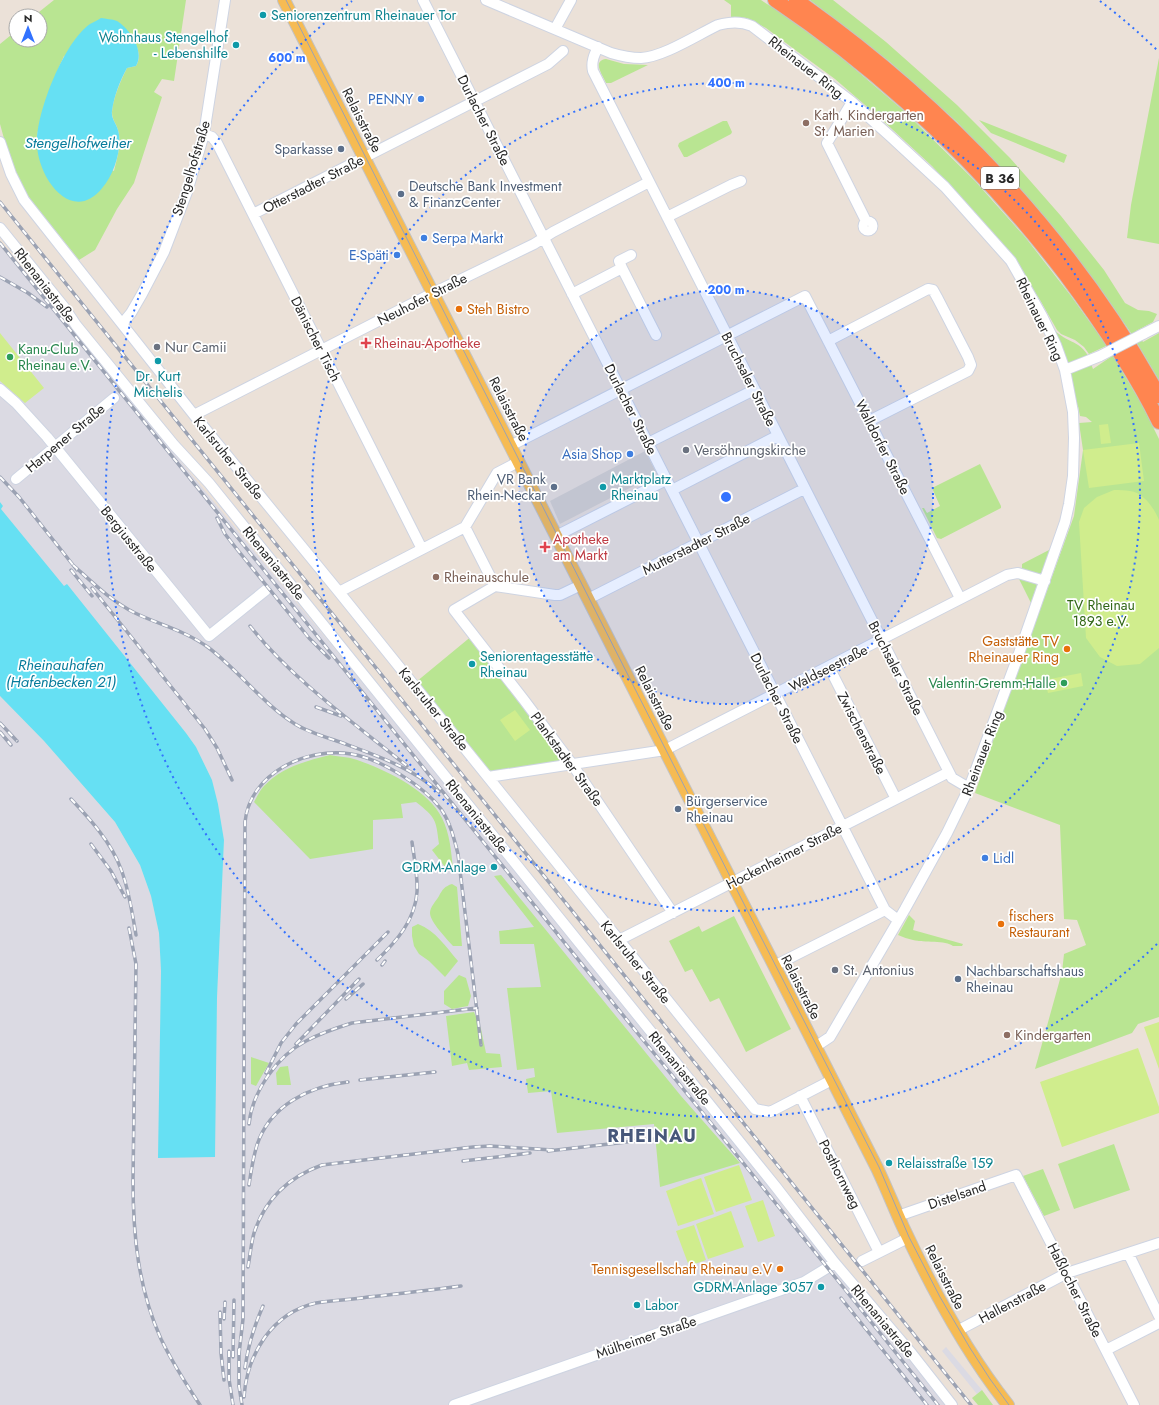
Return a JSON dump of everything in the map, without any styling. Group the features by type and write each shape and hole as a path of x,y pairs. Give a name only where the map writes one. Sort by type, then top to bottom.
{"highway":[{"name":"B 36","path":"775,0 827,36 899,96 938,132 992,187 1042,245 1090,308 1132,373 1159,422"},
{"name":"B 36","path":"796,0 855,43 908,88 947,124 1001,179 1034,216 1098,298 1133,351 1159,396"}],"main road":[{"name":"Relaisstraße","path":"284,0 518,462 546,507 556,536 580,585 832,1080 882,1180 908,1238 957,1331 989,1380 1008,1405"}],"street":[{"name":"Stengelhofstraße","path":"122,324 131,313 164,252 187,192 204,134 225,0"},
{"name":"Durlacher Straße","path":"423,0 885,910 898,920"},
{"name":"Rheinauer Ring","path":"486,0 610,53 624,57 642,58 663,53 718,25 727,22 744,23 758,30 852,102 922,165 944,187 1010,261 1042,316 1056,345 1065,370 1072,404 1074,438 1073,476 1065,522 1045,581 969,788 948,833 830,1037 815,1047"},
{"path":"555,29 572,0"},
{"name":"Bruchsaler Straße","path":"598,47 592,66 593,71 952,778 969,788"},
{"name":"Otterstadter Straße","path":"254,214 548,64 563,51"},
{"path":"852,102 827,143 866,221"},
{"name":"Dänischer Tisch","path":"204,134 212,137 217,143 422,549"},
{"name":"Karlsruher Straße","path":"0,142 11,174 24,200 194,414 755,1109 770,1112 832,1080"},
{"name":"Neuhofer Straße","path":"194,414 534,244 553,232 649,182"},
{"path":"667,217 731,185 741,182"},
{"name":"Rhenaniastraße","path":"0,228 142,406 174,445 205,478 772,1181 834,1262 912,1354 952,1405"},
{"path":"631,255 619,261 656,335"},
{"path":"572,294 622,268"},
{"path":"828,341 928,289 933,290 962,344 971,365 968,371 869,421"},
{"name":"Walldorfer Straße","path":"727,336 805,296 960,598"},
{"path":"1065,370 1100,356 1159,326"},
{"path":"510,446 727,336"},
{"name":"Bergiusstraße","path":"0,389 16,403 55,447 209,636 266,590"},
{"path":"648,443 754,390"},
{"name":"Harpener Straße","path":"16,479 114,398"},
{"path":"672,490 777,436"},
{"path":"339,592 465,527 497,473 518,462"},
{"path":"556,536 666,480"},
{"name":"Mutterstadter Straße","path":"588,599 804,489"},
{"path":"465,527 495,586 560,595 580,585"},
{"name":"Waldseestraße","path":"488,777 664,750 875,644 881,639 960,598 1011,574 1018,573 1045,581"},
{"name":"Plankstadter Straße","path":"495,586 454,610 572,764 673,912"},
{"name":"Zwischenstraße","path":"829,667 896,799"},
{"name":"Hockenheimer Straße","path":"619,940 949,772"},
{"path":"774,966 885,910"},
{"name":"Posthornweg","path":"800,1096 879,1252"},
{"name":"Distelsand","path":"898,1216 1016,1175"},
{"name":"Haßlocher Straße","path":"1016,1175 1134,1405"},
{"path":"862,1262 908,1238"},
{"name":"Hallenstraße","path":"957,1331 1067,1273 1159,1243"},
{"path":"1128,1253 1159,1316"},
{"name":"Mülheimer Straße","path":"454,1405 804,1282 834,1262"},
{"path":"1106,1350 1159,1323"}],"shaded area":[{"path":"0,246 81,340 447,786 763,1177 789,1215 837,1271 946,1405 0,1405 0,696 44,741 115,822 140,865 151,896 159,933 161,971 159,1158 217,998 224,840 212,780 196,747 67,585 64,587 1,509 3,506 0,502"},
{"name":"Marktplatz Rheinau","path":"645,451 657,474 560,524 550,501"},
{"path":"946,1347 982,1390 977,1394 942,1351"}],"green space":[{"path":"54,0 186,0 174,81 162,79 154,92 162,97 134,183 117,209 95,250 79,260 27,195 15,172 8,153 0,124 0,44 8,38 8,48 48,48 48,8 44,8","holes":["133,38 138,52 138,62 136,66 127,68 114,101 112,112 119,135 119,150 114,171 36,140 47,97 64,56"]},
{"name":"TV Rheinau 1893 e.V.","path":"724,0 761,0 790,19 836,53 904,111 975,181 1025,237 1071,296 1107,346 1141,403 1159,439 1159,1017 1138,1024 1132,1033 1035,1069 1062,972 1064,954 1086,945 1077,920 1064,919 1060,825 975,793 1074,516 1083,450 1079,423 1092,422 1086,417 1080,416 1078,406 1074,402 1070,373 1091,364 1093,369 1112,356 1106,346 1089,354 1084,347 1075,340 1061,334 1057,330 1040,300 1015,262 979,217 932,166 880,118 835,79 766,28 747,18 731,17 731,5"},
{"path":"810,0 833,0 886,42 957,105 1010,158 1061,216 1104,270 1125,303 1138,310 1149,311 1157,314 1153,322 1136,331 1143,342 1159,333 1159,380 1131,333 1100,288 1037,208 957,122 890,62"},
{"path":"1159,58 1159,244 1127,238 1131,205"},
{"path":"606,59 624,64 648,65 611,83 606,83 599,65 602,60"},
{"path":"979,120 1067,155 1064,163 991,133"},
{"path":"723,121 727,121 732,132 731,134 687,157 684,157 678,146 679,143"},
{"path":"1048,318 1057,333 1079,345 1089,357 1069,364 1066,362"},
{"name":"Kanu-Club Rheinau e.V.","path":"0,333 44,388 25,403 0,381"},
{"path":"1108,424 1111,443 1101,444 1099,425"},
{"path":"1139,443 1144,481 1089,488 1083,450"},
{"path":"980,464 1001,508 941,539 937,538 922,508 924,508 927,513 940,506 932,488"},
{"name":"TV Rheinau 1893 e.V.","path":"1114,490 1130,491 1140,495 1148,502 1159,520 1159,648 1140,664 1117,666 1100,657 1086,638 1079,522 1084,508 1097,497"},
{"path":"1049,550 1042,573 1039,574 1022,570 1022,564"},
{"path":"1018,577 1033,581 1037,585 1031,603"},
{"path":"473,635 572,764 490,774 416,682"},
{"name":"Valentin-Gremm-Halle","path":"1081,673 1083,686 1048,693 1045,680"},
{"path":"515,710 530,730 515,741 500,720"},
{"path":"330,755 357,760 383,770 407,783 428,799 436,808 445,824 450,843 453,869 445,867 432,850 439,844 436,824 428,812 416,802 401,804 403,818 373,820 373,849 310,859 254,802 271,779 286,769 303,762"},
{"path":"501,875 681,1096 740,1163 660,1187 654,1124 557,1133 551,1091 528,1093 526,1079 535,1077 534,1068 517,1070 507,988 541,987 534,944 500,944 499,931 534,927 494,876"},
{"path":"452,884 457,887 462,946 453,946 436,926 430,913 432,906 443,890"},
{"path":"909,915 915,921 913,930 963,944 962,946 953,946 940,942 918,941 898,935"},
{"path":"734,916 791,1029 746,1052 719,998 710,1002 692,969 685,972 669,941 699,926 702,932"},
{"path":"418,924 435,935 458,961 445,977 429,961 419,954 414,946 412,927"},
{"path":"459,975 466,978 471,996 468,1006 452,1009 444,1004 444,991"},
{"path":"474,1012 481,1029 486,1053 500,1054 502,1067 469,1070 467,1063 452,1066 446,1016"},
{"path":"1159,1022 1159,1069 1144,1027"},
{"path":"1138,1048 1159,1107 1159,1113 1062,1147 1040,1082"},
{"path":"251,1057 269,1063 256,1086 251,1084"},
{"path":"288,1066 291,1085 277,1085 276,1073 280,1067"},
{"path":"1114,1144 1130,1190 1074,1209 1058,1164"},
{"path":"739,1165 752,1200 716,1212 704,1177"},
{"path":"1043,1169 1060,1210 1044,1216 1023,1176"},
{"path":"701,1178 714,1214 678,1226 666,1191"},
{"path":"763,1200 775,1236 758,1242 745,1206"},
{"path":"731,1211 744,1247 708,1259 696,1224"},
{"path":"694,1225 706,1260 689,1266 676,1231"},
{"path":"982,1390 993,1405 978,1405 972,1398"}],"water":[{"name":"Stengelhofweiher","path":"101,18 117,21 127,29 135,41 139,54 136,66 127,68 113,105 112,116 118,130 119,137 118,152 114,168 103,187 91,198 79,202 68,199 57,192 49,181 42,167 38,153 38,127 47,94 62,60 80,33 90,24"},
{"name":"Rheinauhafen (Hafenbecken 21)","path":"0,502 3,506 1,509 64,586 67,584 186,733 196,747 212,780 224,840 217,998 215,1157 158,1158 161,971 159,933 151,896 140,865 115,822 44,741 0,696"}],"tram line":[{"path":"286,0 879,1167 909,1237 940,1297 970,1348 1009,1405"}],"railway":[{"path":"0,202 971,1405"},
{"path":"0,243 938,1405"},
{"path":"0,277 28,293 47,307"},
{"path":"0,477 19,497 77,570"},
{"path":"217,518 225,534 236,548 309,638 329,658"},
{"path":"73,565 102,591 126,608 191,637 209,648 272,707 295,724 311,732 392,762 417,775 439,792"},
{"path":"71,570 92,596"},
{"path":"92,588 205,729 217,748 232,780"},
{"path":"250,626 267,646 305,683 407,766"},
{"path":"316,707 341,716"},
{"path":"0,723 17,741"},
{"path":"0,732 11,745"},
{"path":"239,1354 243,1319 245,822 249,805 257,790 269,777 283,767 316,755 334,753 351,754 374,761 400,774 424,791 441,809 449,825 458,854 481,1045"},
{"path":"71,799 106,840 117,859 126,885 136,935"},
{"path":"377,960 398,938 409,921 416,902 417,886 412,842"},
{"path":"91,844 111,871 125,897"},
{"path":"129,928 136,964 133,1201 138,1261 147,1300 161,1339 179,1373 200,1405"},
{"path":"266,1073 281,1043 296,1024 388,932"},
{"path":"382,965 385,961"},
{"path":"296,1044 359,979"},
{"path":"346,999 363,984"},
{"path":"249,1124 255,1100 268,1076 285,1056 306,1041 352,1023 477,1008"},
{"path":"360,1080 435,1072"},
{"path":"249,1185 257,1145 263,1131 271,1119 293,1100 306,1093 334,1084 348,1082"},
{"path":"548,1151 653,1139"},
{"path":"248,1267 254,1233 259,1221 272,1200 289,1183 299,1176 322,1165 473,1147 490,1146 553,1150"},
{"path":"463,1161 530,1153"},
{"path":"244,1397 246,1381 256,1351 275,1326 300,1308 322,1302 461,1286"},
{"path":"841,1298 927,1405"},
{"path":"233,1357 234,1300"},
{"path":"224,1319 225,1302"},
{"path":"245,1368 252,1336 263,1306"},
{"path":"220,1312 221,1353 224,1380"},
{"path":"239,1349 239,1386 242,1405"},
{"path":"229,1351 229,1379 233,1405"}],"place":[{"name":"Seniorenzentrum Rheinauer Tor","path":"263,15"},
{"name":"Wohnhaus Stengelhof - Lebenshilfe","path":"236,45"},
{"name":"PENNY","path":"421,99"},
{"name":"Kath. Kindergarten St. Marien","path":"806,123"},
{"name":"Sparkasse","path":"341,149"},
{"name":"Deutsche Bank Investment & FinanzCenter","path":"401,194"},
{"name":"Serpa Markt","path":"424,238"},
{"name":"E-Späti","path":"397,255"},
{"name":"Steh Bistro","path":"459,309"},
{"name":"Rheinau-Apotheke","path":"366,343"},
{"name":"Nur Camii","path":"157,347"},
{"name":"Kanu-Club Rheinau e.V.","path":"10,357"},
{"name":"Dr. Kurt Michelis","path":"158,361"},
{"name":"Versöhnungskirche","path":"686,450"},
{"name":"Asia Shop","path":"630,454"},
{"name":"VR Bank Rhein-Neckar","path":"554,487"},
{"name":"Marktplatz Rheinau","path":"603,487"},
{"name":"Apotheke am Markt","path":"545,547"},
{"name":"Rheinauschule","path":"436,577"},
{"name":"Gaststätte TV Rheinauer Ring","path":"1067,649"},
{"name":"Seniorentagesstätte Rheinau","path":"472,664"},
{"name":"Valentin-Gremm-Halle","path":"1064,683"},
{"name":"Bürgerservice Rheinau","path":"678,809"},
{"name":"Lidl","path":"985,858"},
{"name":"GDRM-Anlage","path":"494,867"},
{"name":"fischers Restaurant","path":"1001,924"},
{"name":"St. Antonius","path":"835,970"},
{"name":"Nachbarschaftshaus Rheinau","path":"958,979"},
{"name":"Kindergarten","path":"1007,1035"},
{"name":"Relaisstraße 159","path":"889,1163"},
{"name":"Tennisgesellschaft Rheinau e.V","path":"780,1269"},
{"name":"GDRM-Anlage 3057","path":"821,1287"},
{"name":"Labor","path":"637,1305"}],"district":[{"name":"RHEINAU","path":"652,1136"}]}
